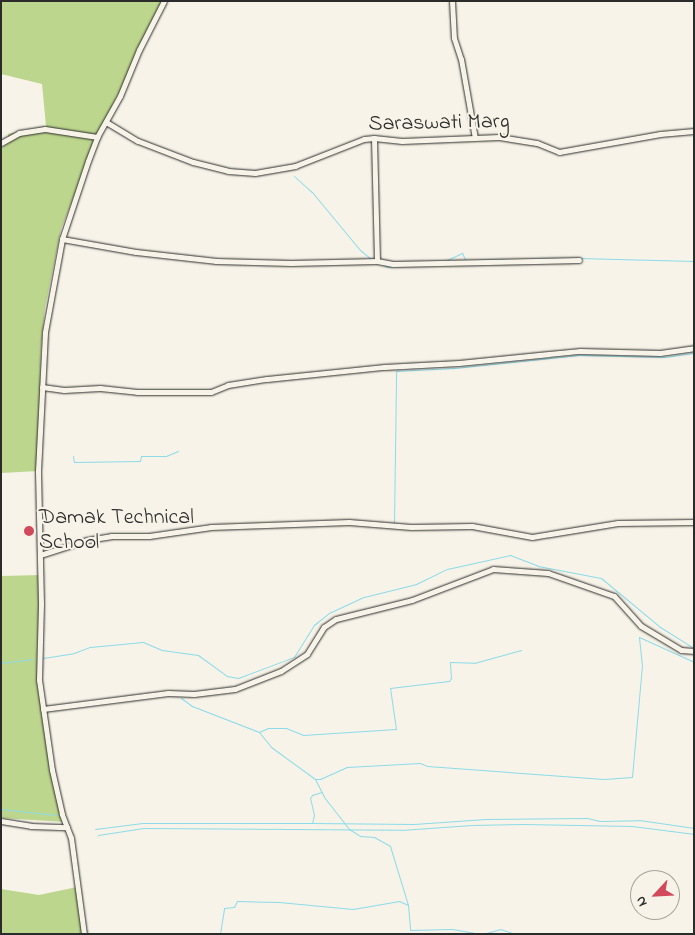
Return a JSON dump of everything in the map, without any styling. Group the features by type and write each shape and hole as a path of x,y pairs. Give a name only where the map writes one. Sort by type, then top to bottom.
{"street":[{"path":"84,934 71,838 52,770 38,664 41,630 38,480 48,308 62,239 97,138 120,96 138,50 164,1"},
{"path":"452,1 454,38 461,59 475,138"},
{"name":"Saraswati Marg","path":"106,122 138,141 194,162 228,172 255,173 295,166 364,139 374,138 402,141 475,138 523,140 559,152 660,134 694,131"},
{"path":"1,143 19,133 45,129 97,138"},
{"path":"374,138 377,261"},
{"path":"62,239 136,252 216,261 291,263 377,261 393,264 436,264 578,260"},
{"path":"42,387 64,390 100,388 136,392 211,392 228,386 267,379 376,368 459,363 580,351 660,353 694,348"},
{"path":"40,555 87,540 111,536 149,536 211,527 349,522 411,527 472,526 532,537 618,523 694,522"},
{"path":"44,709 168,693 194,694 235,689 281,671 307,654 324,627 336,619 412,600 493,569 548,573 614,596 641,626 681,650 694,650"},
{"path":"1,821 30,826 67,828"}],"green space":[{"path":"1,1 165,1 100,130 61,229 45,308 41,348 38,471 1,473 1,148 9,143 8,134 46,126 42,84 1,74"},
{"path":"40,575 37,664 52,770 65,822 1,818 1,576"},
{"path":"77,887 84,934 1,934 1,889 39,895"}],"waterway":[{"path":"294,176 312,192 360,250 371,259"},
{"path":"447,260 462,253 465,259"},
{"path":"527,259 555,258"},
{"path":"579,258 694,261"},
{"path":"477,260 508,259"},
{"path":"382,264 387,267 394,266"},
{"path":"394,523 396,371 455,368 579,355 665,357 694,353"},
{"path":"73,456 74,462 140,461 141,456 166,456 178,451"},
{"path":"43,658 74,653 90,647 143,642 162,650 198,655 227,676 238,678 294,657 314,625 329,613 364,597 416,584 447,569 510,555 538,566 601,578 660,627 694,648"},
{"path":"315,779 320,779 347,767 420,763 427,766 604,779 632,777 642,666 639,637 694,662"},
{"path":"259,732 268,728 286,728 303,735 396,729 390,688 449,681 451,678 450,662 474,663 521,650"},
{"path":"1,663 33,659"},
{"path":"181,698 192,706 259,732 271,747 315,779 324,797 349,829 360,836 374,837 390,846 408,905 410,930 452,929 481,934"},
{"path":"95,829 143,823 312,823 314,815 310,798 312,795 322,792"},
{"path":"1,809 57,815"},
{"path":"312,823 414,824 486,819 587,818 600,821 639,820 694,828"},
{"path":"98,835 143,828 401,830 472,825 523,824 632,826 694,834"},
{"path":"220,934 224,908 234,907 237,901 279,902 353,909 399,901 408,905"},
{"path":"483,934 500,929 515,934"},
{"path":"686,934 694,933"}],"place":[{"name":"Damak Technical School","path":"29,531"}]}
